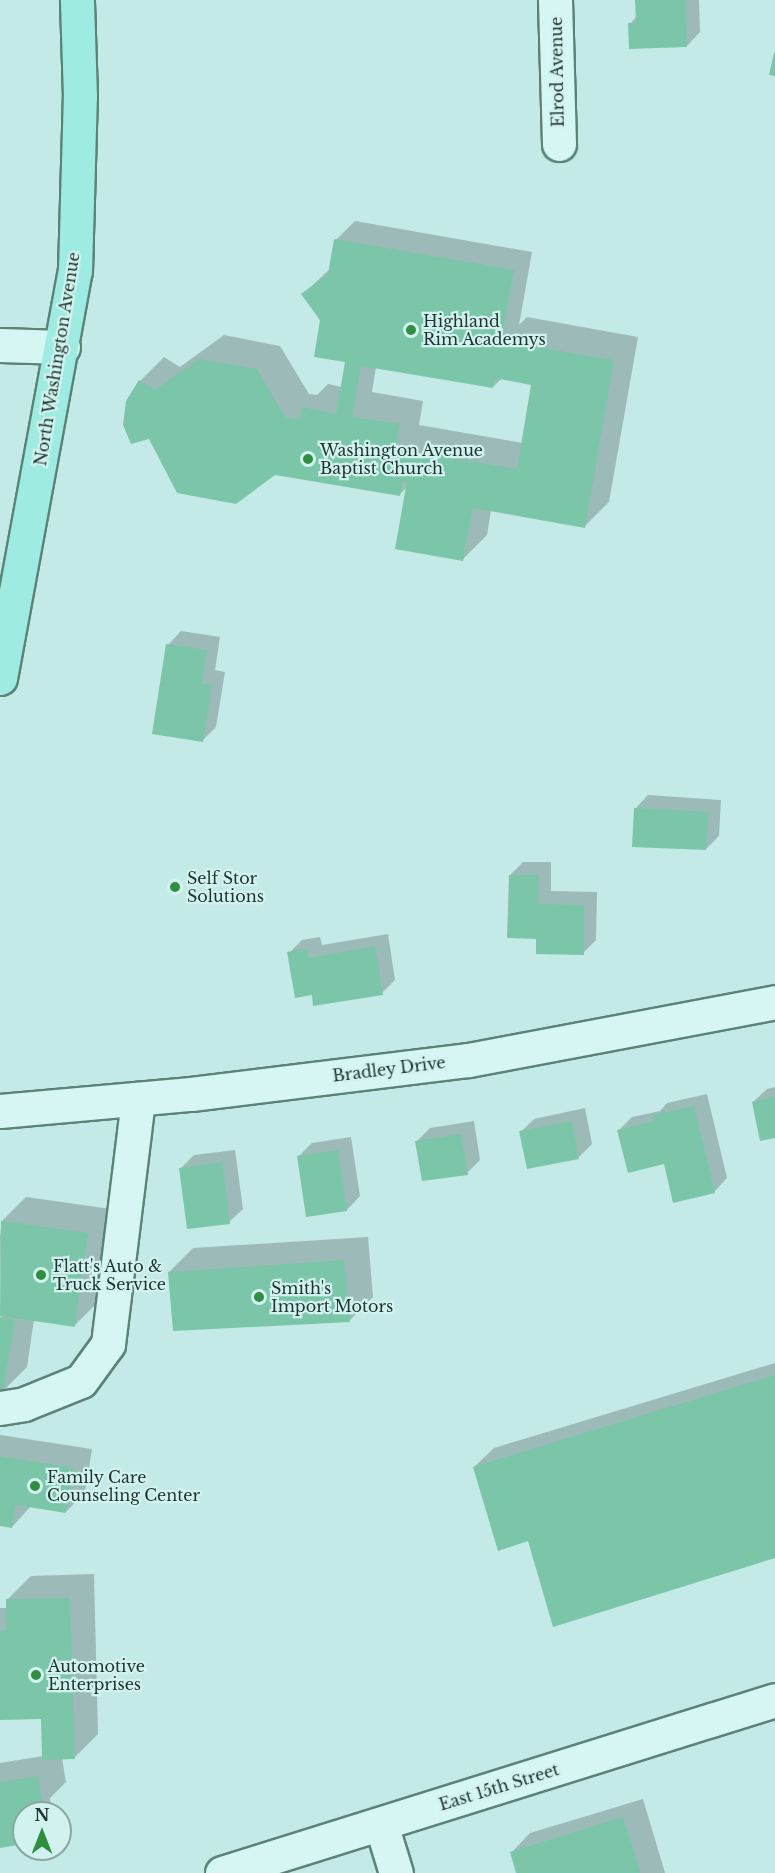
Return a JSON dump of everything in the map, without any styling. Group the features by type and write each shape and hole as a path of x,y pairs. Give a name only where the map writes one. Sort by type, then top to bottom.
{"main road":[{"name":"North Washington Avenue","path":"0,678 63,347 75,271 80,97 77,0"}],"street":[{"name":"Elrod Avenue","path":"555,0 559,144"},
{"path":"0,345 63,347"},
{"name":"Bradley Drive","path":"0,1111 138,1099 469,1059 775,1002"},
{"path":"0,1408 24,1404 81,1381 108,1344 138,1099"},
{"name":"East 15th Street","path":"222,1873 301,1861 381,1824 775,1700"},
{"path":"381,1824 396,1873"}],"building":[{"path":"635,0 686,0 687,47 629,49 628,23 636,23"},
{"path":"775,53 775,76 769,75"},
{"name":"Washington Avenue Baptist Church","path":"334,239 514,270 501,341 614,360 585,528 473,508 463,561 395,549 407,481 403,481 400,496 275,475 236,504 177,493 149,439 131,444 123,425 126,401 139,380 155,390 199,359 257,369 285,417 300,420 302,407 336,414 345,362 314,357 320,320 301,294 328,274","holes":["361,366 493,388 495,378 531,385 517,469 396,448 400,424 352,417"]},
{"path":"166,644 207,650 202,683 212,685 203,742 152,734"},
{"path":"634,808 709,812 706,850 632,847"},
{"path":"509,875 539,875 538,904 584,905 584,955 536,954 536,939 507,938"},
{"path":"375,946 383,995 313,1006 312,995 295,998 287,952 307,949 309,958"},
{"path":"775,1097 775,1138 760,1141 752,1102"},
{"path":"694,1106 715,1193 673,1203 664,1164 628,1173 617,1130 654,1121 653,1115"},
{"path":"572,1121 579,1159 527,1169 519,1131"},
{"path":"461,1134 468,1175 422,1181 415,1141"},
{"path":"338,1150 347,1211 306,1217 297,1156"},
{"path":"222,1162 230,1224 187,1229 179,1168"},
{"name":"Flatt's Auto & Truck Service","path":"1,1221 88,1233 75,1327 0,1316"},
{"name":"Smith's Import Motors","path":"344,1260 350,1322 173,1331 168,1272"},
{"path":"0,1317 15,1320 3,1392 0,1392"},
{"path":"775,1375 775,1558 553,1627 528,1541 498,1551 473,1467"},
{"name":"Family Care Counseling Center","path":"0,1456 74,1468 66,1513 16,1505 12,1528 0,1526"},
{"name":"Automotive Enterprises","path":"70,1598 75,1759 42,1760 41,1719 0,1720 0,1631 6,1630 6,1599"},
{"path":"38,1776 42,1801 12,1801 12,1846 0,1848 0,1782"},
{"path":"623,1817 641,1873 516,1873 510,1852"}],"place":[{"name":"Highland Rim Academys","path":"411,330"},
{"name":"Washington Avenue Baptist Church","path":"308,459"},
{"name":"Self Stor Solutions","path":"175,887"},
{"name":"Flatt's Auto & Truck Service","path":"41,1275"},
{"name":"Smith's Import Motors","path":"259,1297"},
{"name":"Family Care Counseling Center","path":"35,1486"},
{"name":"Automotive Enterprises","path":"36,1675"}]}
